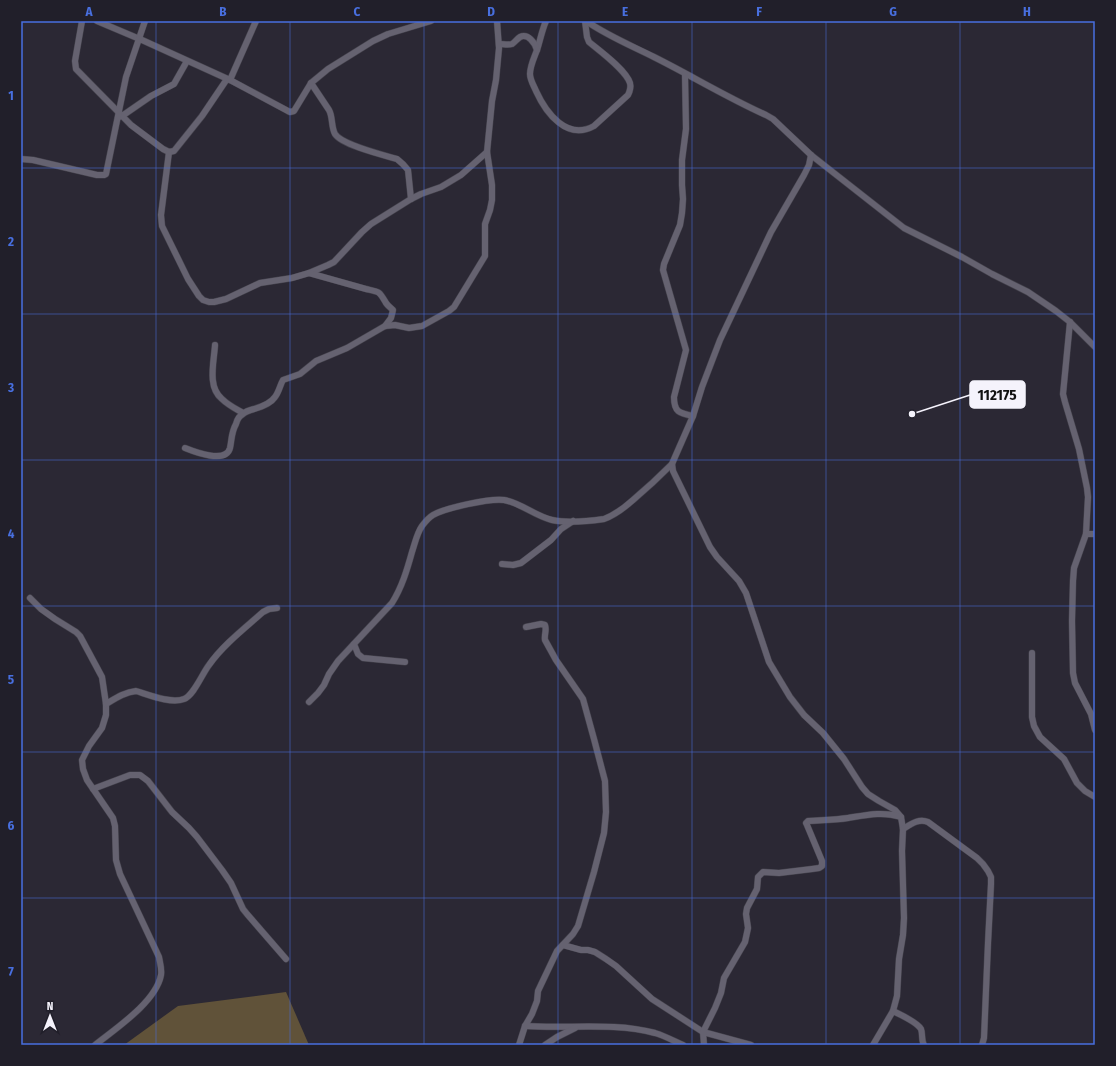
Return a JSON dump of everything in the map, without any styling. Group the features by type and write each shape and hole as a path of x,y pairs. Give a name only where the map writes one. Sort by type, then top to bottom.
{"street":[{"path":"81,21 75,61 76,69 119,115 169,152 174,151 229,80 256,21"},
{"path":"97,21 139,38 229,80 288,111 293,112 311,83 328,69 373,41 388,34 431,21"},
{"path":"21,159 33,160 97,175 104,175 106,172 119,115 126,77 145,21"},
{"path":"385,326 395,325 405,328 415,328 428,323 449,311 454,307 484,260 486,251 484,224 490,210 492,200 492,185 487,152 499,44 497,21"},
{"path":"546,21 530,69 530,79 542,103 554,120 563,126 583,130 594,126 628,95 630,89 630,82 618,66 590,42 587,37 585,21"},
{"path":"585,21 602,32 655,57 713,89 773,119 811,155 904,228 1028,292 1070,322 1095,347"},
{"path":"499,44 512,44 523,36 533,41 537,50"},
{"path":"119,115 150,96 174,84 187,61"},
{"path":"685,74 686,128 682,160 682,213 680,225 663,270 686,350 674,397 674,405 677,411 693,416"},
{"path":"311,83 331,114 333,129 337,137 352,145 396,159 406,167 408,170 411,199"},
{"path":"169,152 161,221 194,290 203,300 209,302 226,299 260,283 292,278 309,273 334,262 371,224 420,194 440,187 461,176 487,152"},
{"path":"309,702 324,685 329,674 338,661 386,610 398,593 406,574 421,527 433,515 468,504 504,500 551,520 604,520 618,512 650,486 672,464 693,416 709,367 733,312 771,232 809,165 811,155"},
{"path":"185,448 208,456 220,456 225,454 230,448 233,430 243,413 257,408 274,399 277,396 283,380 300,374 316,361 347,348 385,326 391,318 393,310 386,304 383,296 379,292 366,290 309,273"},
{"path":"1070,322 1063,394 1078,449 1088,497 1086,534 1074,568 1072,621 1073,673 1075,683 1091,714 1095,730"},
{"path":"215,345 213,382 216,391 222,399 243,413"},
{"path":"672,464 674,476 710,547 716,556 739,581 746,592 769,662 790,698 810,721 823,733 844,759 868,794 895,810 901,817 903,829 903,929 899,959 897,996 894,1011 873,1045"},
{"path":"1088,497 1095,497"},
{"path":"502,564 513,565 521,563 551,540 561,529 575,521"},
{"path":"1086,534 1095,534"},
{"path":"30,598 55,619 73,629 80,636 101,673 106,704 105,722 89,746 82,760 83,769 93,789 113,818 115,826 116,860 120,874 159,957 161,966 161,976 156,988 148,999 131,1016 95,1045"},
{"path":"106,704 124,693 136,691 169,700 183,700 192,692 203,673 222,650 263,612 269,609 278,608"},
{"path":"519,1045 525,1026 537,1001 538,991 557,951 573,934 578,926 604,834 606,812 605,781 583,698 556,660 545,640 545,625 541,624 526,627"},
{"path":"354,644 358,654 363,658 405,662"},
{"path":"1032,652 1032,717 1034,726 1040,737 1064,759 1077,783 1085,791 1095,797"},
{"path":"93,789 130,775 140,775 148,781 172,812 197,837 231,883 243,909 286,959"},
{"path":"704,1045 703,1032 721,993 724,978 745,942 748,928 746,914 747,908 757,889 758,877 763,872 779,873 819,868 822,866 822,861 806,823 808,821 848,818 866,814 888,814 901,817"},
{"path":"903,829 919,820 928,822 978,858 986,867 991,877 984,1038 982,1045"},
{"path":"563,945 595,952 616,966 652,999 703,1032 751,1045"},
{"path":"894,1011 917,1024 920,1029 924,1045"},
{"path":"525,1026 621,1028 639,1030 666,1037 683,1045"},
{"path":"545,1045 557,1037 578,1027"}],"shaded area":[{"path":"286,992 309,1045 124,1045 178,1006"}],"place":[{"name":"112175","path":"912,414"}]}
